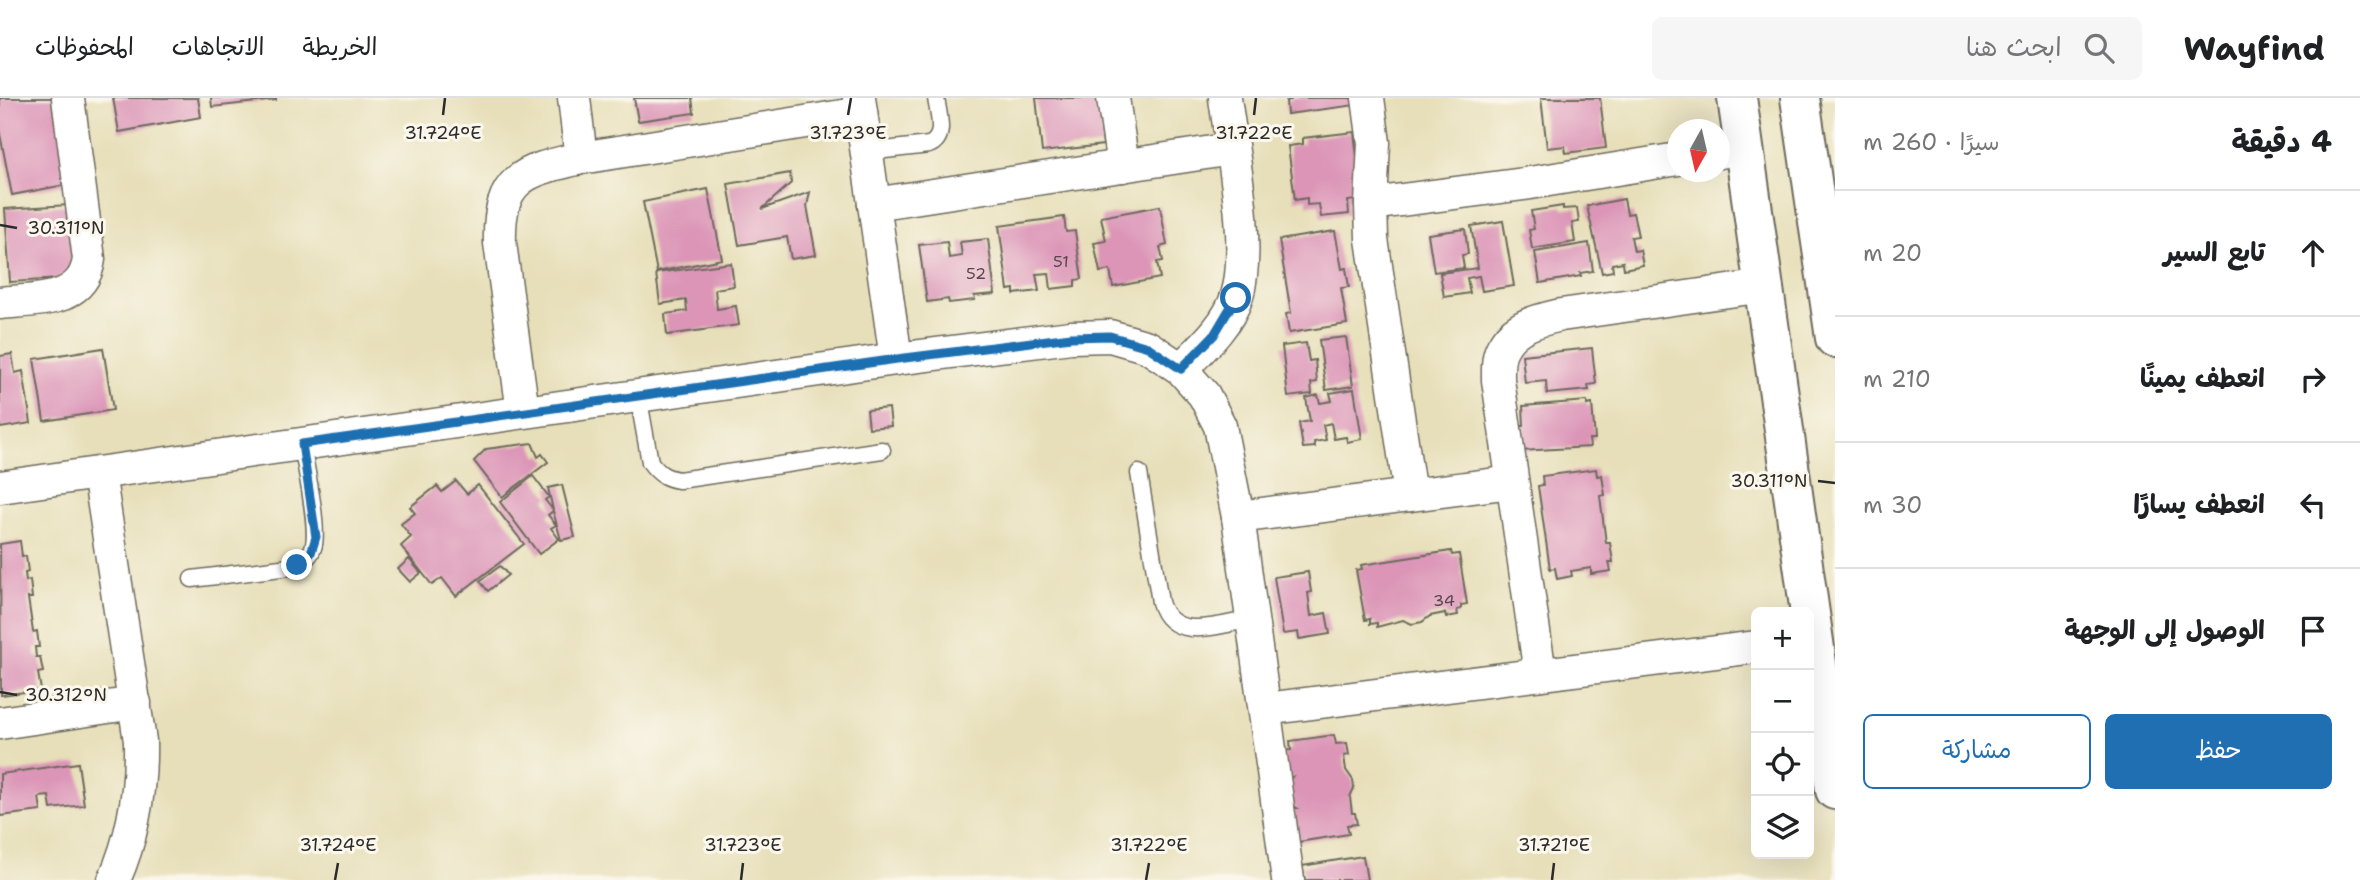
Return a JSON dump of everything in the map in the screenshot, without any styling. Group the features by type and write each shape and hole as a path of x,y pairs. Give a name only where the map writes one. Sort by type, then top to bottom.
{"street":[{"path":"0,303 68,293 77,287 88,270 89,259 68,98"},
{"path":"574,98 581,158"},
{"path":"1113,98 1123,166"},
{"path":"1181,369 1214,335 1236,298 1241,270 1242,240 1225,98"},
{"path":"1368,98 1374,143 1372,239 1410,495"},
{"path":"1737,98 1732,150 1764,286 1807,607"},
{"path":"1800,98 1835,338"},
{"path":"523,412 499,220 505,199 516,180 536,169 581,158 860,106 897,359"},
{"path":"874,204 1232,149"},
{"path":"1371,204 1524,184 1667,161"},
{"path":"1540,674 1497,380 1502,347 1516,332 1534,321 1764,286"},
{"path":"0,487 638,395 1071,337 1110,336 1148,347 1181,369 1204,395 1220,426 1238,517 1288,880"},
{"path":"99,473 141,741 141,780 129,840 114,880"},
{"path":"1238,517 1513,482"},
{"path":"1265,709 1751,648"},
{"path":"1814,659 1835,790"},
{"path":"0,723 135,703"}],"lane":[{"path":"867,152 933,144 940,135 936,98"},
{"path":"638,395 650,462 655,470 670,479 679,480 882,450"},
{"path":"192,579 289,567 305,560 311,553 316,537 302,444"},
{"path":"1139,474 1160,602 1167,618 1174,624 1191,629 1252,619"}],"building":[{"path":"0,98 58,98 75,183 12,195 0,134"},
{"path":"113,98 198,98 201,117 119,132"},
{"path":"211,98 276,98 276,100 212,107"},
{"path":"634,98 692,98 694,113 638,121"},
{"path":"1036,98 1098,98 1103,145 1042,152"},
{"path":"1291,98 1355,98 1356,105 1287,114 1286,101"},
{"path":"1541,98 1600,98 1606,148 1566,153 1565,146 1547,148"},
{"path":"1354,132 1362,199 1348,201 1349,214 1321,217 1319,204 1307,205 1307,198 1295,200 1288,146 1303,144 1303,138"},
{"path":"790,173 791,183 762,209 810,192 807,206 816,255 791,259 787,237 739,245 728,184"},
{"path":"708,189 722,259 657,272 643,202"},
{"path":"1624,199 1627,214 1633,213 1638,236 1631,237 1634,251 1640,250 1643,265 1624,269 1623,262 1612,264 1613,271 1602,273 1587,206"},
{"path":"69,205 77,278 10,282 5,209"},
{"path":"1160,206 1167,245 1160,247 1163,261 1157,262 1160,278 1113,287 1110,270 1100,272 1094,243 1106,241 1101,217"},
{"path":"1563,206 1563,209 1577,208 1579,222 1572,223 1575,242 1532,249 1529,230 1534,229 1531,211"},
{"path":"1064,217 1066,232 1075,231 1082,279 1075,280 1075,286 1051,289 1049,273 1036,274 1039,291 1014,294 1014,289 1008,290 999,226"},
{"path":"1503,221 1514,286 1482,291 1479,276 1467,278 1470,293 1444,297 1440,273 1478,268 1471,226"},
{"path":"1465,229 1468,254 1462,255 1464,268 1434,272 1428,234"},
{"path":"1335,231 1342,269 1346,268 1349,287 1341,288 1347,324 1289,333 1286,314 1291,313 1279,240"},
{"path":"988,239 995,294 974,296 975,300 949,303 948,299 927,302 919,245 947,242 949,258 962,256 960,242"},
{"path":"1589,243 1593,271 1580,273 1581,276 1540,283 1535,252"},
{"path":"731,263 734,286 715,289 717,309 736,306 739,325 667,335 665,314 687,311 686,300 660,304 656,273"},
{"path":"1346,337 1353,386 1326,390 1319,340"},
{"path":"1306,343 1309,361 1315,360 1317,382 1311,383 1312,394 1288,397 1282,346"},
{"path":"103,348 113,410 44,421 34,359"},
{"path":"1592,348 1596,384 1588,385 1589,390 1547,394 1546,381 1525,383 1522,355"},
{"path":"12,354 15,373 23,371 31,423 0,428 0,356"},
{"path":"1354,389 1362,439 1347,442 1346,437 1334,439 1331,423 1323,425 1326,440 1314,442 1315,447 1303,448 1299,423 1310,421 1306,398 1318,395 1320,403 1332,401 1330,393"},
{"path":"1587,401 1587,405 1592,404 1595,439 1589,439 1590,447 1520,451 1518,426 1524,426 1523,406"},
{"path":"889,408 891,426 869,428 867,410"},
{"path":"532,443 538,457 542,454 548,462 502,497 474,461 486,449"},
{"path":"1596,469 1597,476 1602,475 1605,495 1600,496 1606,543 1610,543 1613,562 1609,562 1611,571 1591,574 1591,568 1571,571 1572,576 1557,579 1555,568 1550,569 1538,486 1543,485 1542,476"},
{"path":"533,476 549,497 545,500 553,510 548,488 562,485 575,537 561,540 553,511 548,515 556,525 551,528 559,539 539,554 500,502"},
{"path":"456,481 467,494 478,485 524,544 456,596 442,578 432,585 401,546 411,537 401,524 415,513 410,507 437,486 442,492"},
{"path":"20,541 22,556 26,556 26,581 30,580 32,598 28,598 33,632 37,631 39,647 35,647 36,657 40,657 43,672 38,673 41,690 1,695 0,544"},
{"path":"1451,551 1452,555 1459,554 1467,604 1461,605 1461,609 1457,610 1458,615 1446,617 1445,613 1430,616 1422,622 1412,624 1403,620 1377,627 1377,623 1370,624 1370,619 1365,620 1356,570 1362,569 1361,565"},
{"path":"409,559 421,573 410,582 398,569"},
{"path":"500,566 508,575 488,591 480,581"},
{"path":"1308,572 1311,616 1326,613 1330,634 1299,639 1298,632 1283,634 1274,577"},
{"path":"1334,735 1336,744 1347,743 1349,755 1344,756 1346,770 1353,780 1354,788 1350,797 1357,824 1347,825 1349,834 1298,842 1293,808 1297,808 1289,803 1286,785 1292,777 1287,779 1283,751 1291,750 1290,741"},
{"path":"78,763 84,805 51,809 49,796 39,797 41,811 0,816 0,774"},
{"path":"1363,856 1367,880 1305,880 1302,866"}],"route":[{"path":"297,565 311,553 316,537 302,444 897,359 1071,337 1110,336 1148,347 1181,369 1214,335 1236,298"}]}
